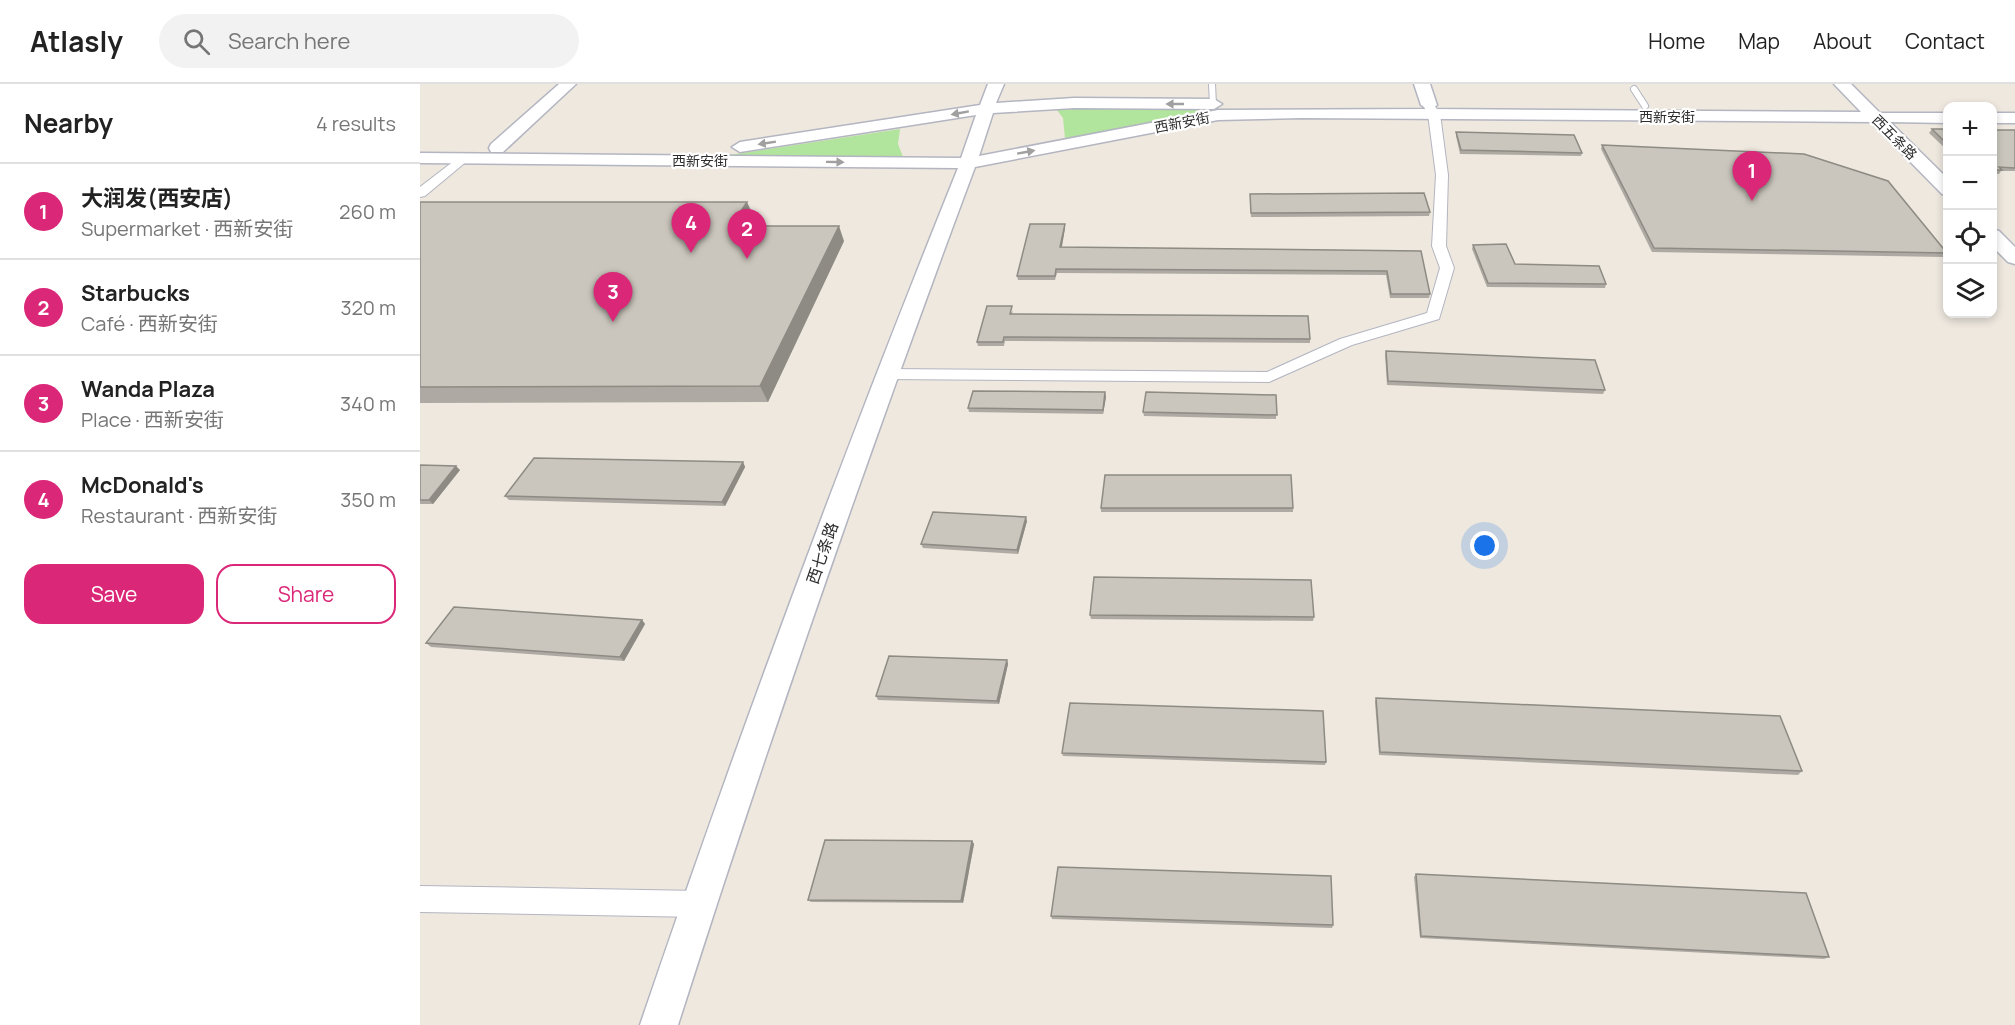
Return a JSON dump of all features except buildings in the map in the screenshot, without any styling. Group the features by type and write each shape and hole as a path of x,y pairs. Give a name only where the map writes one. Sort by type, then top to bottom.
{"main road":[{"path":"497,148 568,84"},
{"name":"西七条路","path":"659,1025 699,904 885,374 969,163 996,84"},
{"path":"1422,84 1432,110"},
{"name":"西五条路","path":"1842,84 1943,186"},
{"name":"西新安街","path":"420,148 705,150 748,146 986,109 1074,103 1432,110 1871,113 1943,108"},
{"name":"西新安街","path":"420,158 969,163 1218,116 1301,113 1645,106 1871,113 1943,118"},
{"path":"1997,108 2015,108"},
{"path":"1997,118 2015,118"},
{"path":"1997,240 2015,258"}],"street":[{"path":"885,374 1269,377 1346,342 1434,316 1447,267 1439,246 1442,175 1432,110"},
{"path":"420,193 463,159"},
{"path":"420,899 699,904"}],"lane":[{"path":"1212,84 1213,104"},
{"path":"1634,89 1645,106"}],"green space":[{"path":"1088,108 1244,109 1065,138 1063,118 1057,110"},
{"path":"900,129 898,144 903,157 723,156"}],"place":[{"name":"大润发(西安店)","path":"1752,201"},
{"name":"McDonald's","path":"691,253"},
{"name":"Starbucks","path":"747,259"},
{"name":"Wanda Plaza","path":"613,322"}]}
